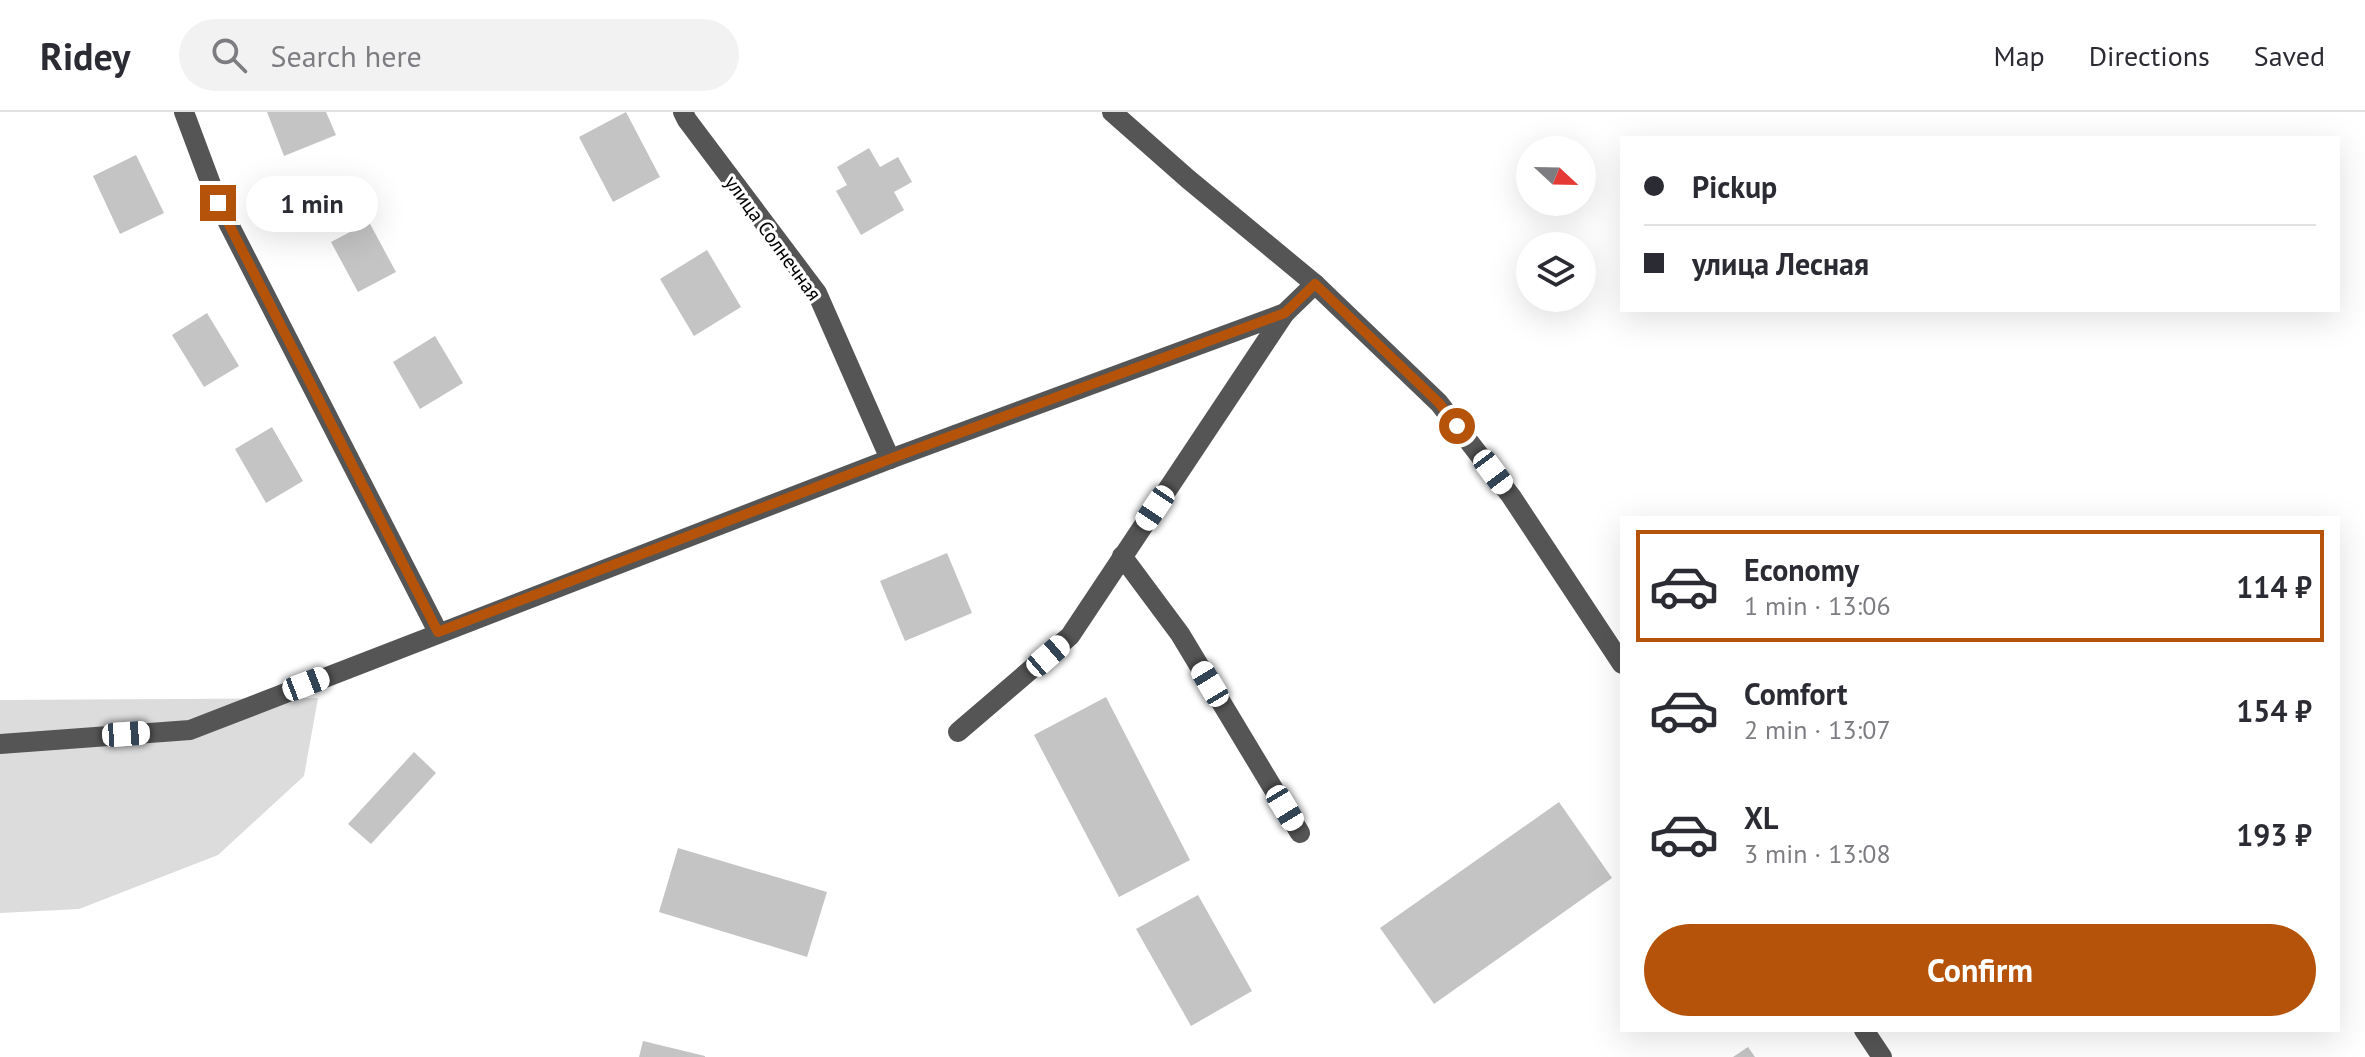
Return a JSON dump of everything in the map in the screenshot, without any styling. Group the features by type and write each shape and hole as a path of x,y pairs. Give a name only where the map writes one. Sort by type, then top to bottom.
{"street":[{"path":"184,112 218,203 438,632"},
{"name":"улица Солнечная","path":"683,112 817,293 890,459"},
{"path":"1112,112 1315,284 1439,403 1511,496 1620,661"},
{"path":"958,732 1070,636 1285,313 1315,284"},
{"path":"0,744 190,730 890,459 1285,313"},
{"path":"1122,556 1180,634 1300,833"},
{"path":"1865,1032 1882,1057"}],"shaded area":[{"path":"318,698 304,776 218,855 79,909 0,913 0,700"}],"building":[{"path":"267,112 326,112 336,135 284,156"},
{"path":"626,112 660,177 613,202 579,137"},
{"path":"869,148 880,167 898,157 912,182 894,192 904,210 861,235 836,191 847,185 837,167"},
{"path":"136,155 164,213 120,234 93,176"},
{"path":"369,222 396,272 358,292 331,242"},
{"path":"707,250 741,307 694,336 660,279"},
{"path":"207,313 239,366 204,387 172,335"},
{"path":"435,336 463,383 420,409 393,362"},
{"path":"272,427 303,481 266,503 235,449"},
{"path":"947,553 972,613 905,641 880,581"},
{"path":"1106,697 1190,860 1119,897 1034,735"},
{"path":"414,752 436,773 371,844 348,824"},
{"path":"1559,802 1612,878 1434,1004 1380,928"},
{"path":"678,848 827,892 807,957 659,912"},
{"path":"1198,895 1252,991 1191,1026 1136,929"},
{"path":"643,1041 705,1056 705,1057 639,1057"},
{"path":"1748,1047 1755,1057 1733,1057"}],"route":[{"path":"218,203 438,632 916,449 1285,313 1315,284 1439,403 1457,426"}]}
